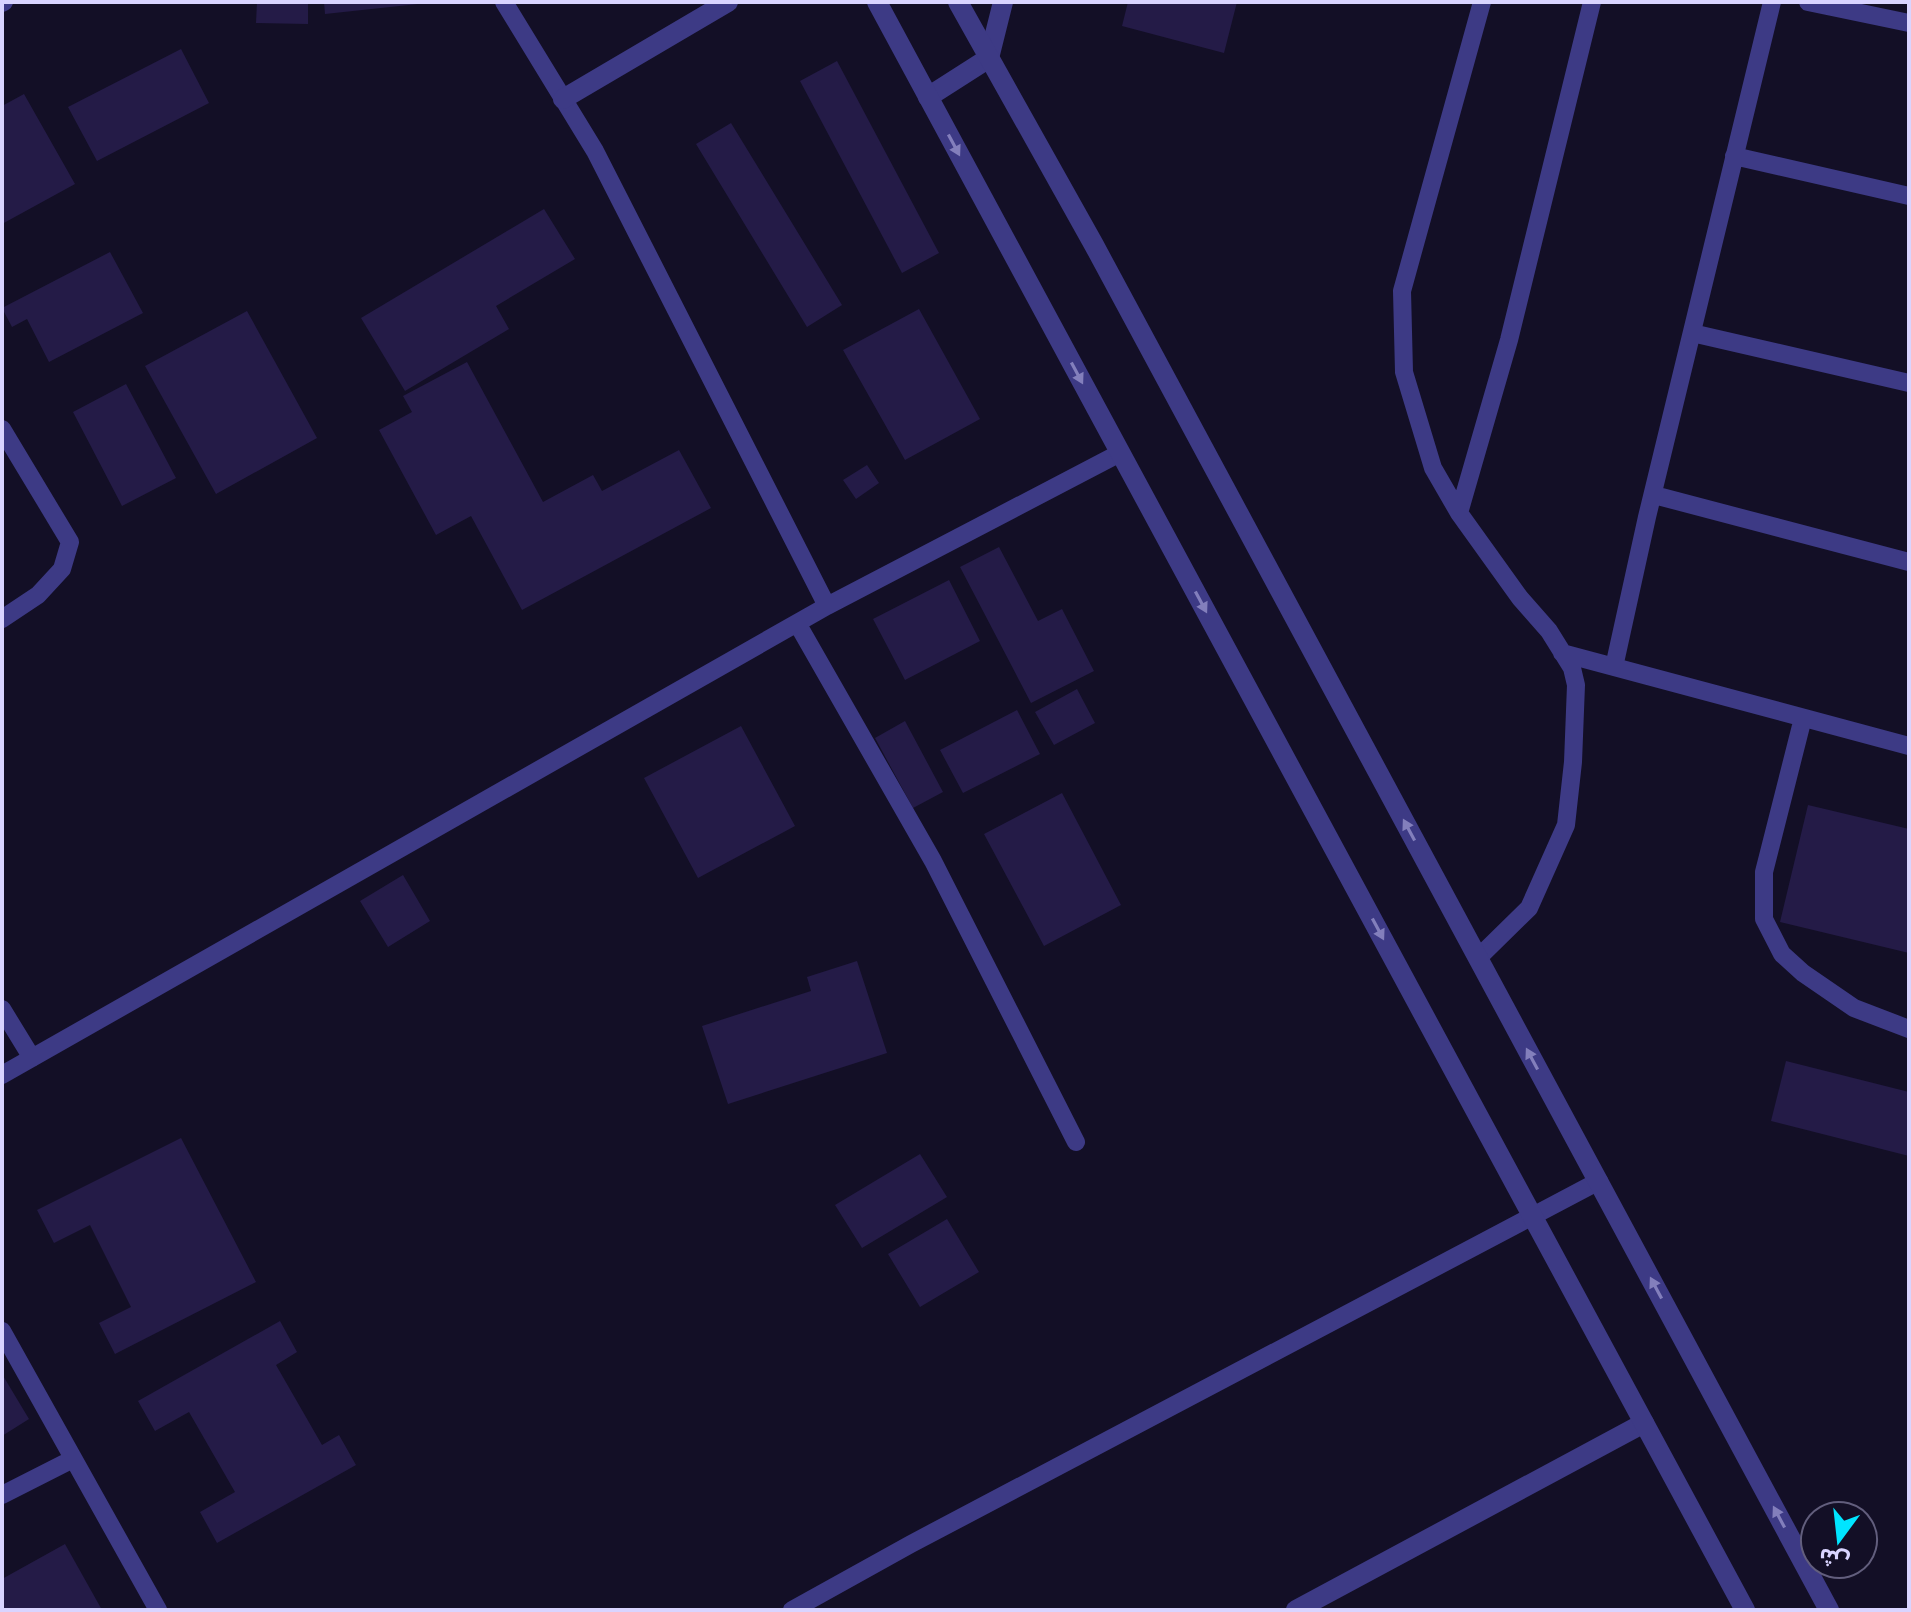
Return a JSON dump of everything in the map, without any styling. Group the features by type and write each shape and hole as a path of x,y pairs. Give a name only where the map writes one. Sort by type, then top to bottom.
{"street":[{"path":"563,99 728,2"},
{"path":"877,2 1745,1610"},
{"path":"958,2 1109,273 1829,1610"},
{"path":"928,97 989,58 1003,2"},
{"path":"1296,1610 1644,1423"}],"lane":[{"path":"504,2 595,151 827,606"},
{"path":"1478,958 1529,908 1566,825 1573,762 1576,685 1572,668 1549,631 1520,598 1459,513 1433,468 1404,372 1402,291 1482,2"},
{"path":"1459,513 1509,340 1592,2"},
{"path":"1614,667 1772,2"},
{"path":"1808,2 1909,23"},
{"path":"1734,156 1909,196"},
{"path":"1692,333 1909,383"},
{"path":"2,429 70,542 62,569 38,595 2,619"},
{"path":"2,1075 827,606 1120,453"},
{"path":"1654,495 1909,562"},
{"path":"797,623 933,861 1076,1142"},
{"path":"1562,653 1909,746"},
{"path":"1803,718 1764,872 1764,919 1782,954 1803,973 1854,1008 1909,1029"},
{"path":"2,1009 32,1058"},
{"path":"792,1610 939,1529 1599,1181"},
{"path":"2,1331 158,1610"},
{"path":"2,1495 73,1459"}],"building":[{"path":"257,2 308,2 308,24 256,23"},
{"path":"324,2 418,2 418,4 325,14"},
{"path":"1128,2 1237,2 1224,53 1122,26"},
{"path":"181,49 209,103 97,161 68,107"},
{"path":"837,61 939,253 902,273 800,81"},
{"path":"24,94 75,184 2,224 2,106"},
{"path":"731,123 842,305 807,327 696,144"},
{"path":"544,209 575,259 496,306 509,329 405,391 361,318"},
{"path":"110,252 143,313 49,362 27,319 12,327 2,308"},
{"path":"919,309 980,419 905,460 843,350"},
{"path":"247,311 317,438 216,494 145,366"},
{"path":"467,362 543,502 593,475 602,491 679,450 711,508 522,610 471,516 436,535 379,430 412,412 403,396"},
{"path":"126,384 176,478 122,506 73,412"},
{"path":"867,465 879,483 856,499 843,480"},
{"path":"999,547 1038,621 1062,609 1094,671 1031,703 960,567"},
{"path":"949,580 980,641 905,680 873,619"},
{"path":"1077,689 1095,723 1054,745 1035,712"},
{"path":"1017,710 1040,754 963,793 940,750"},
{"path":"905,721 943,792 913,808 875,738"},
{"path":"741,726 795,826 698,878 644,778"},
{"path":"1062,793 1121,905 1044,946 984,834"},
{"path":"1808,805 1909,829 1909,953 1780,922"},
{"path":"403,875 430,921 388,947 360,901"},
{"path":"857,961 887,1053 728,1104 702,1026 811,991 807,977"},
{"path":"1786,1061 1909,1092 1909,1156 1771,1121"},
{"path":"181,1138 256,1282 115,1354 99,1323 131,1307 90,1225 54,1243 37,1210"},
{"path":"920,1154 947,1197 862,1248 835,1205"},
{"path":"947,1219 979,1272 920,1307 888,1254"},
{"path":"280,1321 297,1352 276,1365 322,1445 339,1435 356,1465 217,1543 200,1512 235,1492 189,1412 155,1431 138,1401"},
{"path":"2,1374 29,1419 2,1436"},
{"path":"65,1544 102,1610 2,1610 2,1579"}]}
